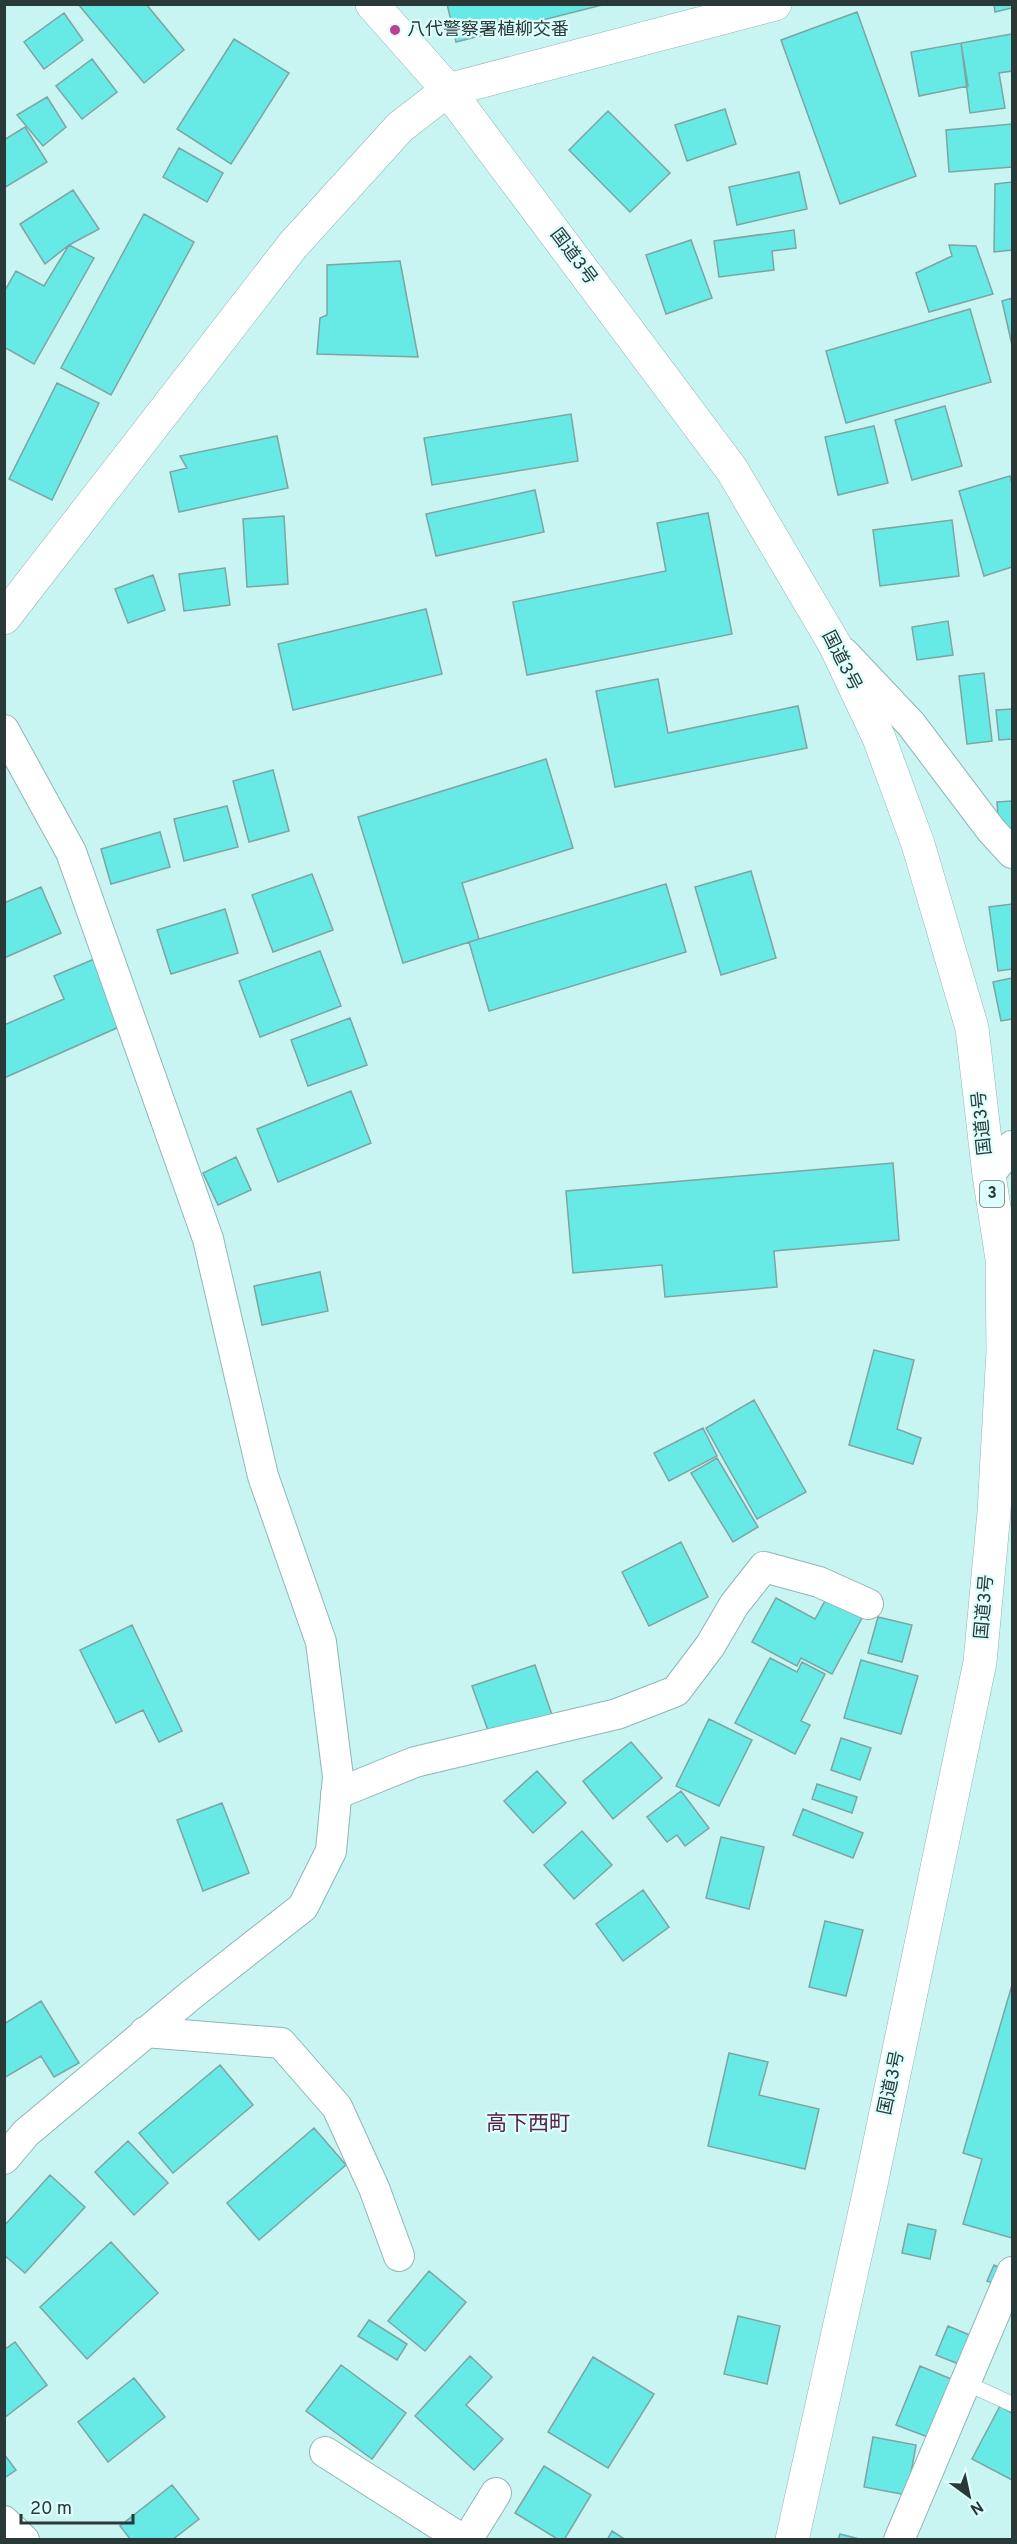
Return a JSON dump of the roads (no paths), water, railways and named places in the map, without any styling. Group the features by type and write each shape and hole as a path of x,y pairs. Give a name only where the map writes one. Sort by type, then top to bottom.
{"main road":[{"name":"国道3号","path":"372,4 448,90 732,470 835,645 879,738 918,844 969,1016 988,1175 1002,1259 1003,1351 994,1512 980,1662 872,2177 792,2540"},
{"path":"4,618 293,245 400,127 448,90 775,4"}],"street":[{"path":"835,645 911,724 991,830 1012,853"},
{"path":"4,730 71,852 208,1239 263,1476 321,1642 338,1777 331,1851 303,1907 146,2032 26,2133 4,2158"},
{"path":"988,1175 1012,1146"},
{"path":"336,1794 415,1762 617,1714 676,1691 711,1646 734,1605 764,1567 819,1582 868,1604"},
{"path":"146,2032 281,2043 337,2107 374,2188 399,2256"},
{"path":"898,2540 1012,2272"},
{"path":"325,2452 465,2540 496,2493"},
{"path":"4,2521 24,2540"}],"lane":[{"path":"966,2383 1012,2404"}],"place":[{"name":"八代警察署植柳交番","path":"395,30"}],"district":[{"name":"高下西町","path":"528,2124"}]}
